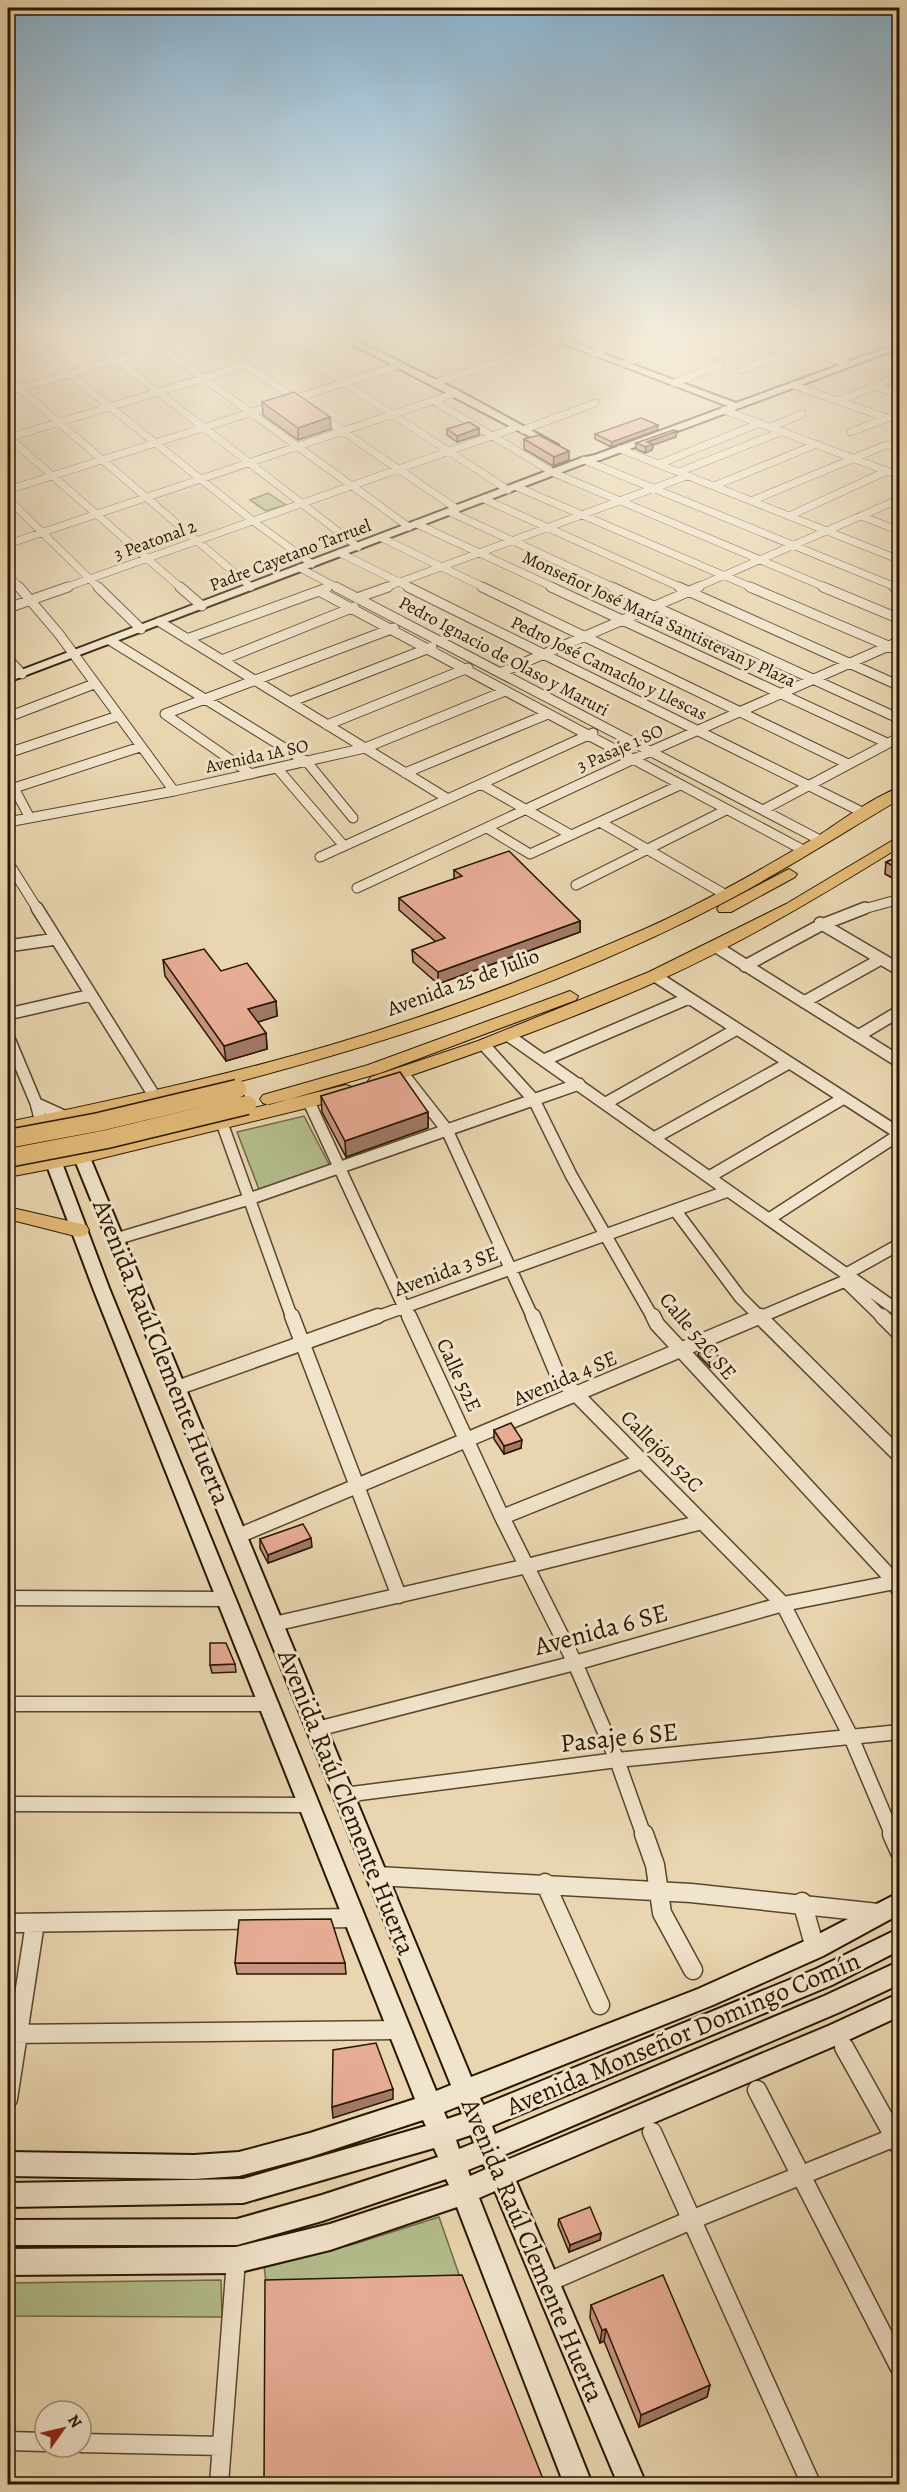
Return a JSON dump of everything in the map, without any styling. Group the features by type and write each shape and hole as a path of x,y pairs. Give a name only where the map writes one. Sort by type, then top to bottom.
{"main road":[{"name":"Padre Cayetano Tarruel","path":"584,460 586,454 597,450"},
{"name":"Padre Cayetano Tarruel","path":"8,679 584,460 617,450"},
{"path":"569,453 584,460"},
{"name":"Avenida 25 de Julio","path":"8,1128 39,1113 66,1117 155,1097 355,1043 465,1007 623,945 726,895 900,792"},
{"name":"Avenida 25 de Julio","path":"8,1139 99,1122 237,1089 363,1054 584,976 671,937 754,894 900,805"},
{"path":"10,1166 107,1139 247,1105 374,1069 615,979 774,903 900,826"},
{"path":"10,1166 53,1163 82,1157 309,1102 403,1074 484,1046 655,976 792,907 900,840"},
{"path":"582,1006 615,979"},
{"path":"94,1111 88,1118 89,1133 100,1149 106,1151"},
{"name":"Avenida Raúl Clemente Huerta","path":"39,1113 53,1163 79,1230 453,2164 578,2484"},
{"name":"Avenida Raúl Clemente Huerta","path":"66,1117 477,2120 632,2484"},
{"path":"8,1128 21,1142 22,1150 10,1166"},
{"path":"8,1213 79,1230"},
{"name":"Avenida Monseñor Domingo Comín","path":"8,2163 194,2167 238,2164 310,2145 429,2106 705,1997 815,1948 890,1907"},
{"name":"Avenida Monseñor Domingo Comín","path":"8,2194 243,2191 441,2134 824,1977 900,1938"},
{"path":"766,1970 778,1996"},
{"name":"Avenida Monseñor Domingo Comín","path":"8,2233 237,2232 322,2208 453,2164 490,2149 832,2004 899,1973"},
{"path":"8,2262 236,2260 330,2237 464,2192 900,2004"},
{"path":"60,2262 65,2233"}],"street":[{"path":"23,450 202,606"},
{"path":"91,450 251,587"},
{"path":"8,490 129,450"},
{"name":"Pedro Ignacio de Olaso y Maruri","path":"167,450 333,586 820,840"},
{"path":"233,450 358,546"},
{"path":"8,544 288,450"},
{"name":"Monseñor José María Santistevan y Plaza","path":"303,450 413,526 481,553 887,743"},
{"path":"370,450 453,511 513,541 900,719"},
{"path":"446,450 512,488 582,515 900,651"},
{"name":"3 Peatonal 2","path":"8,608 454,450"},
{"path":"516,450 554,473 900,619"},
{"path":"623,450 900,560"},
{"path":"659,465 694,450"},
{"path":"679,472 734,450"},
{"path":"714,486 802,450"},
{"path":"833,450 900,476"},
{"path":"751,501 872,450"},
{"path":"584,460 900,589"},
{"path":"789,516 887,471"},
{"path":"357,598 687,476"},
{"path":"8,499 45,532 141,628"},
{"path":"484,499 900,686"},
{"path":"500,672 897,502"},
{"path":"861,516 900,531"},
{"path":"382,538 848,764"},
{"name":"Pedro José Camacho y Llescas","path":"340,554 864,813"},
{"path":"8,574 74,655 174,791"},
{"path":"187,639 333,586"},
{"path":"320,591 803,850"},
{"path":"222,660 366,603"},
{"path":"160,622 448,799"},
{"path":"251,774 165,714 257,682 406,623"},
{"path":"111,640 307,762 353,818"},
{"name":"3 Pasaje 1 SO","path":"357,888 634,759 900,641"},
{"path":"290,702 443,643"},
{"path":"8,659 22,674"},
{"name":"Avenida 1A SO","path":"327,725 483,663"},
{"path":"8,717 94,684"},
{"name":"Avenida 1A SO","path":"8,822 174,791 365,748 505,691"},
{"path":"405,773 548,714"},
{"path":"8,753 118,716"},
{"path":"320,857 605,728"},
{"path":"763,810 900,736"},
{"path":"30,818 11,789 141,747"},
{"path":"277,768 344,846"},
{"path":"481,784 571,835"},
{"path":"488,828 530,855 680,785"},
{"path":"576,885 726,810"},
{"path":"600,822 726,895"},
{"path":"8,862 12,878 56,939 155,1097"},
{"path":"745,966 820,923 872,904 900,899"},
{"path":"820,923 900,970"},
{"path":"8,946 56,939"},
{"path":"715,946 900,1062"},
{"path":"804,1002 881,959"},
{"path":"655,976 900,1134 769,1219"},
{"path":"8,1014 91,995"},
{"path":"544,1060 689,998"},
{"path":"858,1036 900,1011"},
{"path":"606,1103 737,1029"},
{"path":"8,1036 39,1113"},
{"path":"509,1036 769,1219 846,1277 900,1312"},
{"name":"Calle 52C SE","path":"484,1046 534,1100 571,1175 657,1324 898,1585"},
{"path":"654,1138 789,1063"},
{"name":"Callejón 52C","path":"403,1074 447,1130 512,1268 558,1376 783,1604 851,1737 900,1852"},
{"path":"116,1239 249,1199 579,1084"},
{"path":"709,1177 844,1098"},
{"name":"Calle 52E","path":"309,1102 617,1760 655,1865 664,1919 693,1970"},
{"path":"222,1123 356,1487 399,1596"},
{"name":"Avenida 3 SE","path":"177,1388 728,1191"},
{"path":"675,1210 740,1297 900,1456"},
{"name":"Avenida 4 SE","path":"238,1536 759,1317 846,1277 900,1244"},
{"path":"846,1277 898,1331"},
{"path":"502,1517 642,1461"},
{"path":"274,1624 527,1566 702,1522"},
{"name":"Avenida 6 SE","path":"317,1729 574,1664 783,1604 898,1585"},
{"path":"8,1598 225,1599"},
{"path":"8,1704 268,1704"},
{"name":"Pasaje 6 SE","path":"344,1795 617,1760 900,1732"},
{"path":"8,1804 308,1805"},
{"path":"377,1876 545,1883 890,1907"},
{"path":"545,1883 600,2005"},
{"path":"802,1902 815,1948"},
{"path":"8,1923 354,1918"},
{"path":"8,2099 13,2034 35,1923"},
{"path":"13,2034 398,2030"},
{"path":"546,2283 691,2220 898,2140 844,2047"},
{"path":"757,2090 900,2368"},
{"path":"652,2132 810,2484"},
{"path":"219,2484 236,2260"},
{"path":"8,2441 33,2442"},
{"path":"93,2443 222,2446"}],"green space":[{"path":"268,493 286,505 266,511 250,500"},
{"path":"304,1116 331,1168 260,1192 237,1132"},
{"path":"439,2217 462,2283 267,2291 264,2266 354,2244"},
{"path":"221,2280 222,2317 8,2316 8,2283"}],"building":[{"path":"543,450 569,451 554,457"},
{"path":"509,851 580,921 438,972 412,950 445,938 399,898 462,876 454,870"},
{"path":"900,856 900,870 886,862"},
{"path":"204,949 221,971 247,963 276,1001 248,1009 266,1033 224,1046 163,960"},
{"path":"400,1072 428,1112 345,1141 321,1096"},
{"path":"709,1346 720,1358 710,1363 699,1351"},
{"path":"511,1423 522,1440 504,1446 494,1430"},
{"path":"303,1524 311,1538 268,1555 260,1539"},
{"path":"210,1643 226,1643 235,1664 210,1665"},
{"path":"331,1919 345,1963 235,1963 239,1920"},
{"path":"376,2043 393,2089 332,2107 333,2050"},
{"path":"590,2207 601,2233 570,2245 559,2219"},
{"path":"462,2275 545,2484 264,2484 265,2280"},
{"path":"663,2275 710,2385 641,2415 606,2329 602,2330 591,2305"}]}
